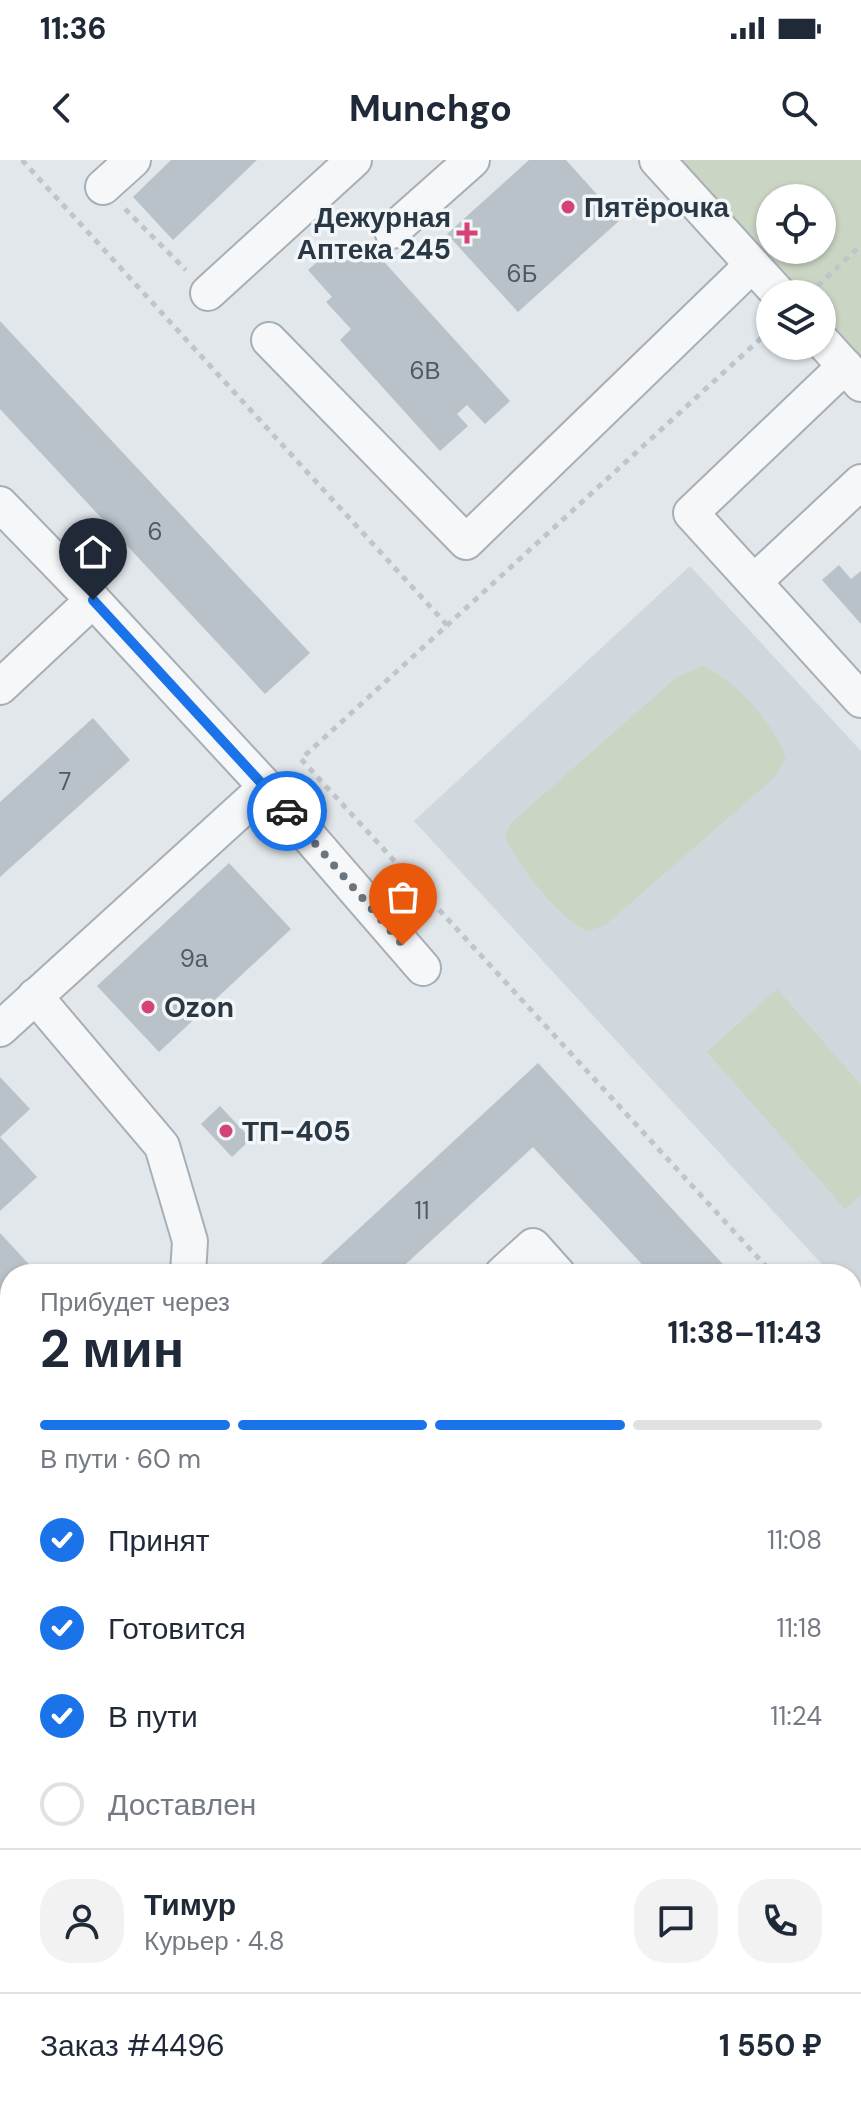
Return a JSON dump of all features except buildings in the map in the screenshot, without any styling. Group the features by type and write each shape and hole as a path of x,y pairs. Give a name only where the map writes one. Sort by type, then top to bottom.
{"street":[{"path":"103,187 133,160"},
{"path":"208,293 354,160"},
{"path":"392,231 472,160"},
{"path":"657,160 766,280"},
{"path":"269,340 466,542 752,265"},
{"path":"836,356 853,375 691,513 861,700"},
{"path":"755,581 861,482"},
{"path":"0,504 266,787 423,968"},
{"path":"0,687 93,600"},
{"path":"0,1029 266,787"},
{"path":"35,996 162,1146 190,1241 189,1264"},
{"path":"513,1264 533,1246 549,1264"}],"path":[{"path":"22,160 447,625"},
{"path":"103,187 208,293"},
{"path":"824,280 861,245"},
{"path":"756,343 301,759 764,1264"}],"shaded area":[{"path":"690,566 861,751 861,1264 822,1264 414,821"}],"green space":[{"path":"681,160 861,160 861,356 836,329 836,280 791,280 776,264 836,264 836,184 756,184 756,242"},
{"path":"703,666 729,682 752,704 772,731 786,758 773,779 604,926 587,931 564,915 540,890 505,837 512,822 677,677"},
{"path":"777,989 861,1085 861,1195 845,1209 707,1052"}],"way so far":[{"path":"287,811 403,945"}],"place":[{"name":"Пятёрочка","path":"568,207"},
{"name":"Дежурная Аптека 245","path":"467,233"},
{"name":"Ozon","path":"148,1007"},
{"name":"ТП-405","path":"226,1131"}],"route":[{"path":"93,600 287,811"}]}
